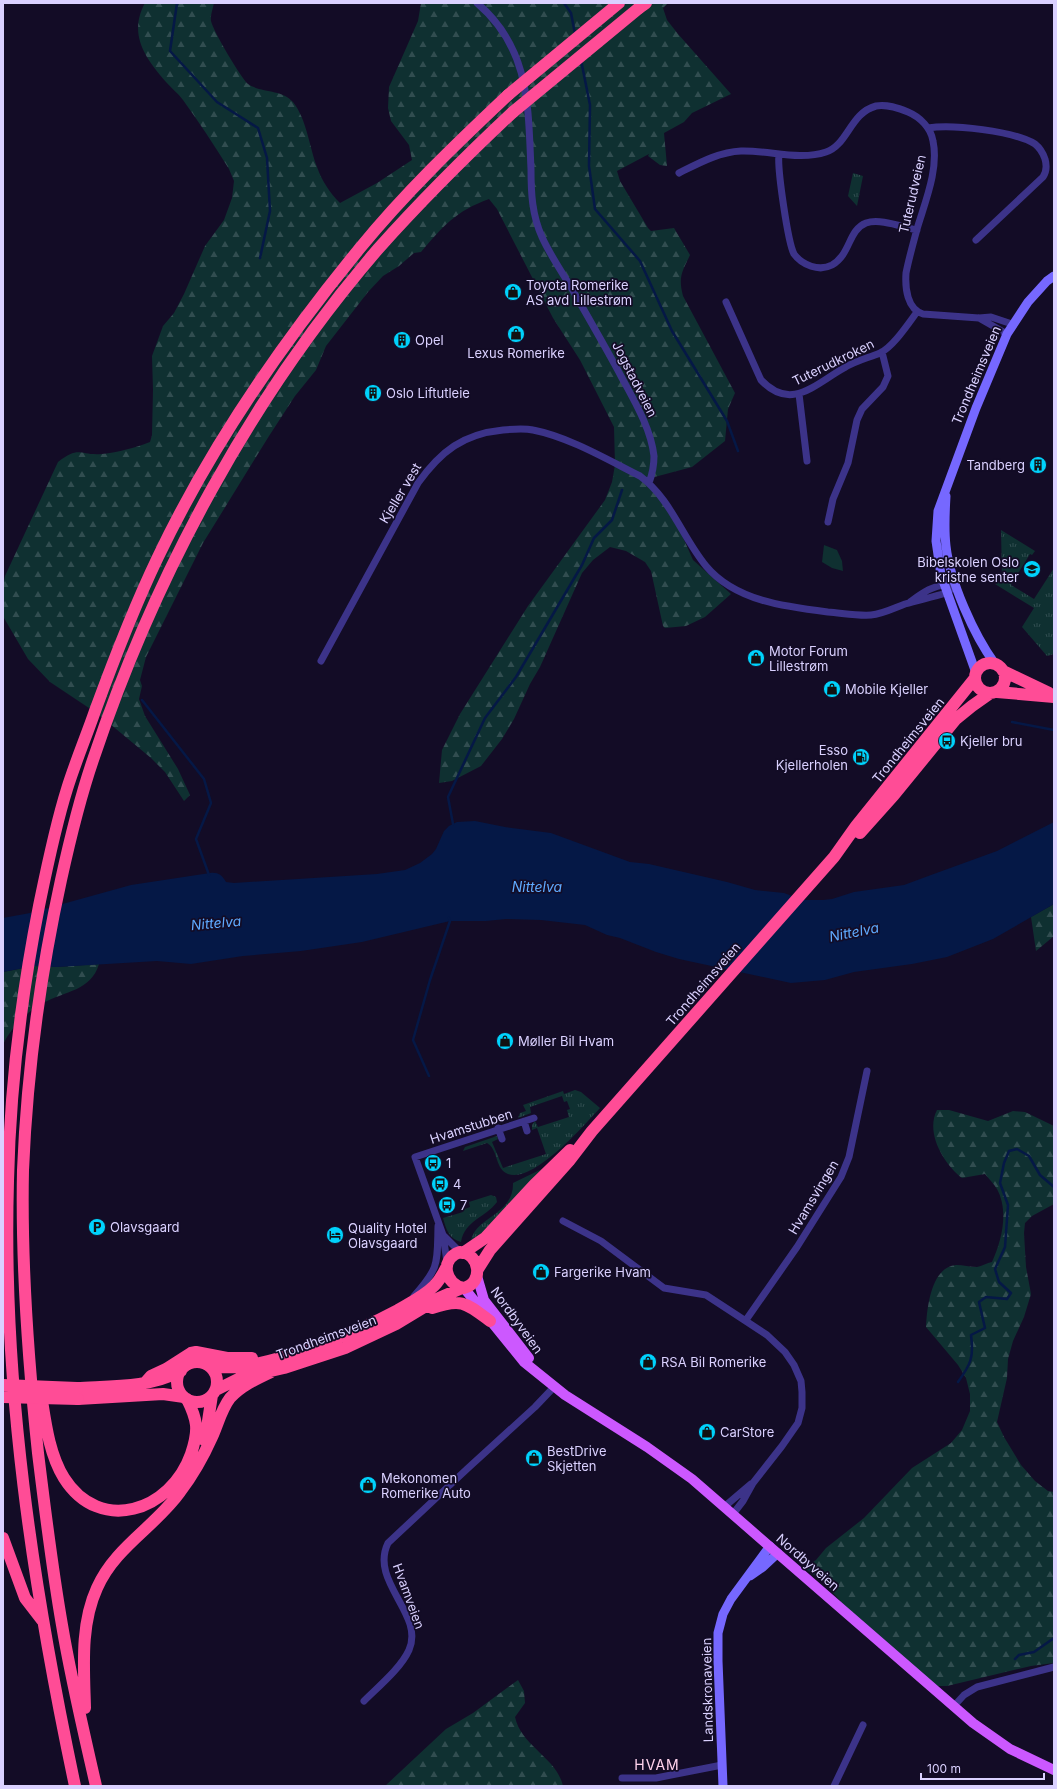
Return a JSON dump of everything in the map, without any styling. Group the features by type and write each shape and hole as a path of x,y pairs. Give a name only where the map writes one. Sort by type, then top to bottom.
{"highway":[{"path":"75,1786 43,1620 17,1436 11,1341 7,1224 8,1164 12,1093 20,1020 36,921 67,789 109,672 133,611 160,554 205,469 261,378 312,307 362,245 416,183 508,96 619,3"},
{"path":"96,1786 62,1623 46,1518 33,1411 25,1304 23,1174 27,1102 45,956 72,833 93,758 126,670 175,559 216,481 275,386 323,318 371,258 431,191 512,112 642,6"},
{"path":"984,665 999,668 1054,696 981,691 977,687 975,676 984,665"},
{"path":"993,693 1004,685 1005,680 999,668"},
{"name":"Trondheimsveien","path":"477,1273 490,1250 569,1161 592,1131 834,856 975,676"},
{"name":"Trondheimsveien","path":"834,856 862,831 881,810 956,719 972,706 993,693"},
{"path":"3,1136 12,1093"},
{"name":"Trondheimsveien","path":"461,1252 485,1238 541,1177 592,1131"},
{"path":"461,1252 471,1257 477,1273 473,1282 463,1288 452,1281 447,1265 454,1255 461,1252"},
{"name":"Trondheimsveien","path":"214,1393 240,1378 271,1372 345,1348 383,1331 410,1310 434,1286 447,1265"},
{"name":"Trondheimsveien","path":"210,1366 236,1368 280,1357 343,1335 377,1320 410,1310 463,1288"},
{"path":"410,1310 457,1302 468,1305 490,1321"},
{"path":"25,1304 46,1426 55,1458 69,1485 79,1496 91,1504 108,1510 130,1510 147,1506 174,1484 189,1460 195,1441 195,1419 186,1398 178,1385 181,1371"},
{"path":"144,1384 151,1376 166,1369 191,1353 196,1352 239,1359 265,1355 280,1357"},
{"path":"3,1385 78,1393 144,1384 164,1379 181,1371 187,1365 194,1362 210,1366 216,1374 217,1385 214,1393 206,1437 199,1461"},
{"path":"86,1738 84,1686 85,1633 89,1610 97,1588 110,1565 120,1552 180,1493 212,1437 222,1412 231,1398 243,1387 271,1372"},
{"path":"3,1375 9,1408 17,1436"},
{"path":"3,1396 78,1393 163,1394 200,1402 214,1393"},
{"path":"3,1538 25,1598 43,1620"}],"main road":[{"name":"Trondheimsveien","path":"975,676 945,589 936,550 938,511 976,408 1007,334 1012,324 1028,302 1051,278 1054,270"},
{"name":"Trondheimsveien","path":"947,489 946,547 956,586 980,640 999,668"},
{"name":"Nordbyveien","path":"477,1273 482,1295 487,1305 542,1376"},
{"name":"Nordbyveien","path":"463,1288 524,1362 554,1387 663,1458 778,1552 953,1707 983,1730 1010,1749 1054,1770"},
{"name":"Landskronaveien","path":"723,1786 717,1641 720,1623 726,1607 747,1578 757,1561 770,1546"},
{"name":"Landskronaveien","path":"747,1578 763,1567 778,1552"}],"street":[{"name":"Jogstadveien","path":"477,3 488,12 503,31 513,48 521,69 526,92 529,122 532,203 535,219 550,252 599,335 641,414 652,444 654,458 650,483"},
{"path":"680,174 715,156 727,153 749,151 779,154 820,153 831,150 838,145 862,113 877,106 891,106 912,114 928,128 946,126 1011,136 1035,145 1040,149 1047,168 1043,177 976,240"},
{"name":"Tuterudveien","path":"917,312 908,298 905,285 910,254 929,186 934,160 933,139 928,128"},
{"path":"779,154 779,176 790,242 794,252 802,262 817,267 833,264 841,259 856,230 868,223 888,223 917,230"},
{"name":"Tuterudkroken","path":"726,302 761,380 768,387 782,395 799,394 844,368 882,352 904,329 917,312"},
{"path":"917,312 923,314 979,318 990,317 1012,324"},
{"path":"979,318 1007,334"},
{"path":"828,522 833,499 848,463 856,420 862,409 883,387 888,376 882,352"},
{"path":"799,394 807,461"},
{"name":"Kjeller vest","path":"321,661 418,483 430,465 463,440 478,434 495,431 514,429 533,430 569,442 594,453 640,476 650,483"},
{"path":"650,483 661,495 694,550 708,568 728,585 742,593 764,601 789,607 861,615 884,612 906,604 930,589 945,589 956,586"},
{"name":"Hvamsvingen","path":"746,1320 797,1247 841,1178 849,1157 867,1071"},
{"name":"Hvamstubben","path":"438,1224 415,1157 498,1128 534,1118"},
{"path":"524,1122 527,1131"},
{"path":"498,1128 502,1139"},
{"path":"563,1221 601,1241 664,1288 706,1295 767,1335 790,1358 798,1373 802,1392 802,1408 798,1424 752,1483 724,1507"},
{"path":"438,1224 443,1235 447,1265"},
{"path":"410,1310 436,1266 438,1256 438,1224"},
{"path":"443,1235 461,1252"},
{"name":"Hvamveien","path":"364,1701 395,1670 409,1651 412,1639 411,1630 404,1609 388,1580 384,1565 384,1553 388,1543 535,1407 554,1387"},
{"path":"733,1514 744,1501 752,1483"},
{"path":"953,1707 964,1695 978,1687 1054,1667"},
{"path":"834,1786 863,1725"},
{"path":"622,1778 656,1778 722,1765"}],"green space":[{"path":"145,3 214,3 211,21 222,44 244,80 253,87 283,95 293,102 305,125 314,159 321,177 340,203 377,183 412,160 409,145 391,121 388,108 389,87 418,21 421,3 668,3 663,8 667,20 731,94 692,113 684,122 664,133 667,166 660,165 648,156 649,154 617,171 620,181 648,228 651,231 674,228 690,255 681,279 683,296 735,393 728,409 725,441 692,467 647,479 681,533 693,560 731,594 705,617 686,626 665,628 663,626 651,571 645,562 626,551 610,547 593,560 582,573 540,667 530,684 514,719 502,739 481,766 452,781 439,783 442,750 460,714 528,606 605,500 612,482 615,465 614,427 580,360 553,318 497,209 489,199 468,209 451,220 436,234 421,252 414,253 399,266 383,276 368,292 326,346 316,370 295,396 203,543 146,657 140,680 142,686 139,699 145,716 178,769 190,795 184,801 165,772 151,758 98,714 50,682 28,659 4,618 3,585 5,576 58,462 71,454 80,452 102,454 126,450 150,442 152,435 152,356 163,326 174,313 205,246 224,220 232,198 234,181 229,169 183,100 151,64 141,45 138,25 140,14"},
{"path":"853,173 863,176 857,206 848,196"},
{"path":"1001,530 1035,551 1032,555 1030,554 1011,585 1034,599 1054,568 1054,654 1047,656 1022,627 1034,608 995,584 1002,577"},
{"path":"824,545 837,550 842,561 843,571 832,568 822,562"},
{"path":"1054,904 1054,936 1036,951 1031,917"},
{"path":"99,964 90,980 84,985 43,1003 25,1015 15,1026 3,1044 3,972 34,966 57,967"},
{"path":"575,1090 581,1092 600,1108 557,1152 543,1163 529,1171 517,1175 506,1173 500,1167 493,1149 487,1143 463,1151 465,1147 497,1136 498,1139 492,1142 503,1168 546,1154 537,1128 532,1130 532,1125 535,1121 538,1127 569,1117 567,1110 570,1109 567,1101 564,1102 562,1096 530,1107 531,1113 518,1118 520,1113 526,1111 523,1105 563,1091 564,1094"},
{"path":"937,1110 949,1110 988,1121 1013,1111 1025,1112 1054,1126 1054,1204 1032,1216 1025,1223 1024,1233 1026,1267 1031,1294 1024,1317 1013,1341 1008,1359 1007,1378 997,1422 1021,1465 1035,1481 1048,1491 1054,1492 1054,1663 1031,1666 947,1686 937,1686 848,1609 821,1580 804,1568 816,1560 826,1548 864,1518 912,1468 951,1443 962,1430 970,1411 970,1394 966,1378 958,1365 926,1327 929,1300 936,1280 948,1267 956,1265 977,1267 992,1262 999,1244 1003,1226 1003,1207 997,1189 985,1174 962,1178 949,1165 938,1147 935,1138 933,1128"},
{"path":"546,1167 485,1232 471,1241 479,1226 501,1209 507,1202 512,1194 513,1183"},
{"path":"491,1195 496,1197 497,1202 471,1224 463,1235 461,1242 454,1239 447,1230 443,1218 463,1212 462,1210 470,1207 469,1202"},
{"path":"518,1680 524,1691 525,1703 515,1717 519,1727 531,1744 554,1767 563,1786 385,1786 446,1729 473,1713"}],"water":[{"name":"Nittelva","path":"475,821 505,827 551,833 630,862 649,864 755,890 784,893 803,900 832,899 854,892 904,885 997,851 1054,822 1054,904 993,939 947,957 912,964 854,972 825,980 791,983 679,959 620,938 607,935 585,925 541,920 506,919 486,921 450,921 362,942 301,951 243,956 191,964 157,961 57,967 34,966 3,972 3,918 30,913 131,885 210,873 218,874 226,882 234,883 377,874 405,870 420,863 432,854 436,849 444,831 449,826 457,822"}],"waterway":[{"path":"177,3 170,51 217,102 258,128 267,158 270,211 260,258"},
{"path":"564,3 571,13 575,34"},
{"path":"581,60 590,105 589,166 595,209 640,261 672,331 727,421 738,451"},
{"path":"453,824 448,797 485,718 516,677 582,565 594,538 612,520 622,490"},
{"path":"142,700 204,779 211,803 196,839 209,875"},
{"path":"1012,722 1054,730"},
{"path":"429,1076 413,1040 430,980 450,921 449,918"},
{"path":"958,1382 969,1365 972,1355 971,1335 985,1328 979,1302 986,1297 1007,1299 1011,1293 999,1282 995,1269 1005,1247 1008,1205 1000,1183 1004,1163 1009,1151 1017,1149 1029,1156 1040,1175 1054,1187"},
{"path":"1015,1659 1019,1655 1034,1652 1054,1638"}],"place":[{"name":"Toyota Romerike AS avd Lillestrøm","path":"513,292"},
{"name":"Lexus Romerike","path":"516,334"},
{"name":"Opel","path":"402,340"},
{"name":"Oslo Liftutleie","path":"373,393"},
{"name":"Tandberg","path":"1038,465"},
{"name":"Bibelskolen Oslo kristne senter","path":"1032,569"},
{"name":"Motor Forum Lillestrøm","path":"756,658"},
{"name":"Mobile Kjeller","path":"832,689"},
{"name":"Kjeller bru","path":"947,741"},
{"name":"Esso Kjellerholen","path":"861,757"},
{"name":"Møller Bil Hvam","path":"505,1041"},
{"name":"1","path":"433,1163"},
{"name":"4","path":"440,1184"},
{"name":"7","path":"447,1205"},
{"name":"Olavsgaard","path":"97,1227"},
{"name":"Quality Hotel Olavsgaard","path":"335,1235"},
{"name":"Fargerike Hvam","path":"541,1272"},
{"name":"RSA Bil Romerike","path":"648,1362"},
{"name":"CarStore","path":"707,1432"},
{"name":"BestDrive Skjetten","path":"534,1458"},
{"name":"Mekonomen Romerike Auto","path":"368,1485"}],"district":[{"name":"HVAM","path":"657,1765"}]}
